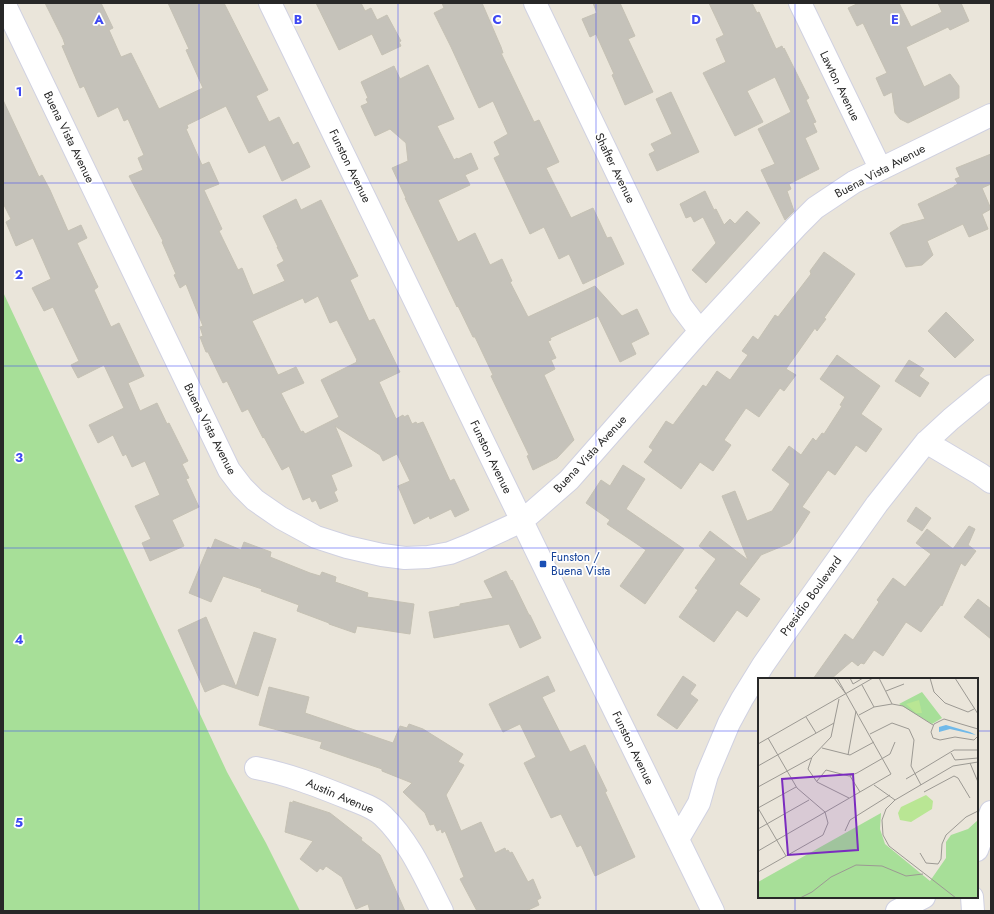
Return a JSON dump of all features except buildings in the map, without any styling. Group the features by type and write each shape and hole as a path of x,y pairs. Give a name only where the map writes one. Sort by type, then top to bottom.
{"street":[{"name":"Buena Vista Avenue","path":"4,3 229,470 242,487 255,500 282,518 316,537 347,547 382,555 405,558 428,557 450,553 522,521 569,480 700,331 815,208 854,182 880,168 991,115"},
{"name":"Funston Avenue","path":"270,3 714,911"},
{"name":"Shafter Avenue","path":"535,3 681,306 700,331"},
{"name":"Lawton Avenue","path":"800,3 880,168"},
{"name":"Presidio Boulevard","path":"678,840 699,803 707,774 729,723 763,665 877,504 926,442 991,386"},
{"path":"926,442 991,482"},
{"name":"Austin Avenue","path":"256,768 282,773 325,789 361,803 382,815 398,833 413,854 442,911"},
{"path":"978,847 991,812"},
{"path":"897,911 922,898"},
{"path":"972,898 973,911"}],"green space":[{"path":"3,292 227,772 266,843 300,911 3,911"}],"place":[{"name":"Funston / Buena Vista","path":"543,564"}]}
